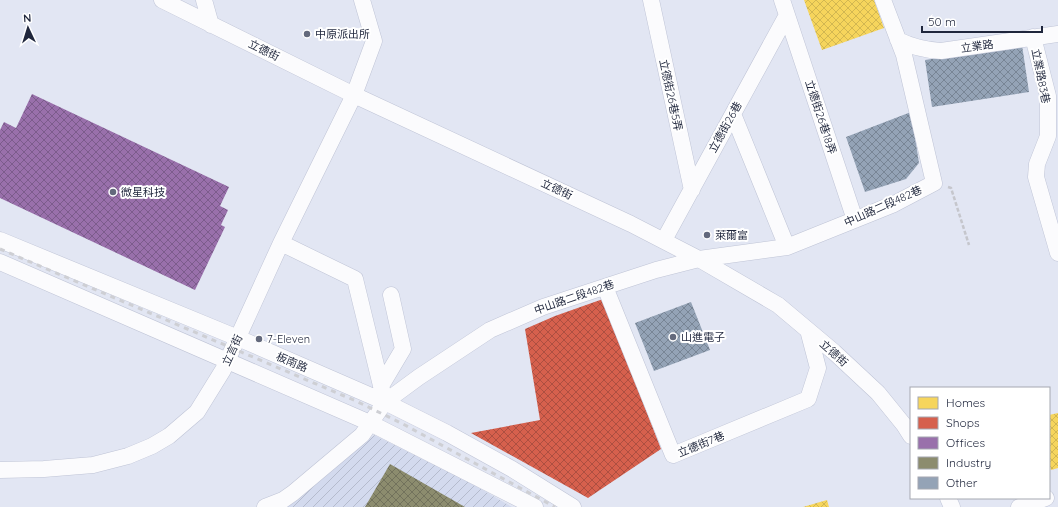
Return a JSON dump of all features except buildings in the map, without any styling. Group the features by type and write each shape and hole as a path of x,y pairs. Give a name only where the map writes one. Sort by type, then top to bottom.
{"street":[{"name":"立德街","path":"162,0 354,95 664,240 699,259 778,305 834,352 878,393 910,434"},
{"path":"204,0 212,24"},
{"name":"立言街","path":"0,470 44,469 93,465 128,456 152,446 168,436 197,412 217,382 281,243 354,95 374,41 362,0"},
{"name":"立德街26巷5弄","path":"651,0 692,190"},
{"path":"883,0 904,55 934,183"},
{"name":"立德街26巷","path":"664,240 733,114 785,7"},
{"name":"立德街26巷18弄","path":"785,7 855,220"},
{"name":"立業路","path":"898,40 923,50 941,51 1058,34"},
{"name":"立業路83巷","path":"1033,37 1048,96 1048,136 1037,164 1036,177 1058,253"},
{"path":"733,114 787,247"},
{"name":"中山路二段482巷","path":"265,507 279,502 293,493 362,435 385,402 419,377 490,330 543,307 656,270 699,259 787,247 894,204 934,183"},
{"name":"板南路","path":"0,240 238,338 385,402 480,451 573,507"},
{"path":"281,243 354,279 385,402"},
{"path":"0,262 370,423 535,507"},
{"name":"立德街7巷","path":"605,286 673,455 808,399 818,368 808,330"},
{"path":"381,386 403,349 390,295"},
{"path":"1019,507 1043,499"}],"path":[{"path":"934,183 951,188 969,245"}],"shaded area":[{"path":"374,435 467,481 512,507 287,507"}],"railway":[{"path":"0,249 356,401 403,424 555,507"}],"place":[{"name":"中原派出所","path":"307,34"},
{"name":"微星科技","path":"113,192"},
{"name":"萊爾富","path":"707,235"},
{"name":"山進電子","path":"673,337"},
{"name":"7-Eleven","path":"259,339"}]}
